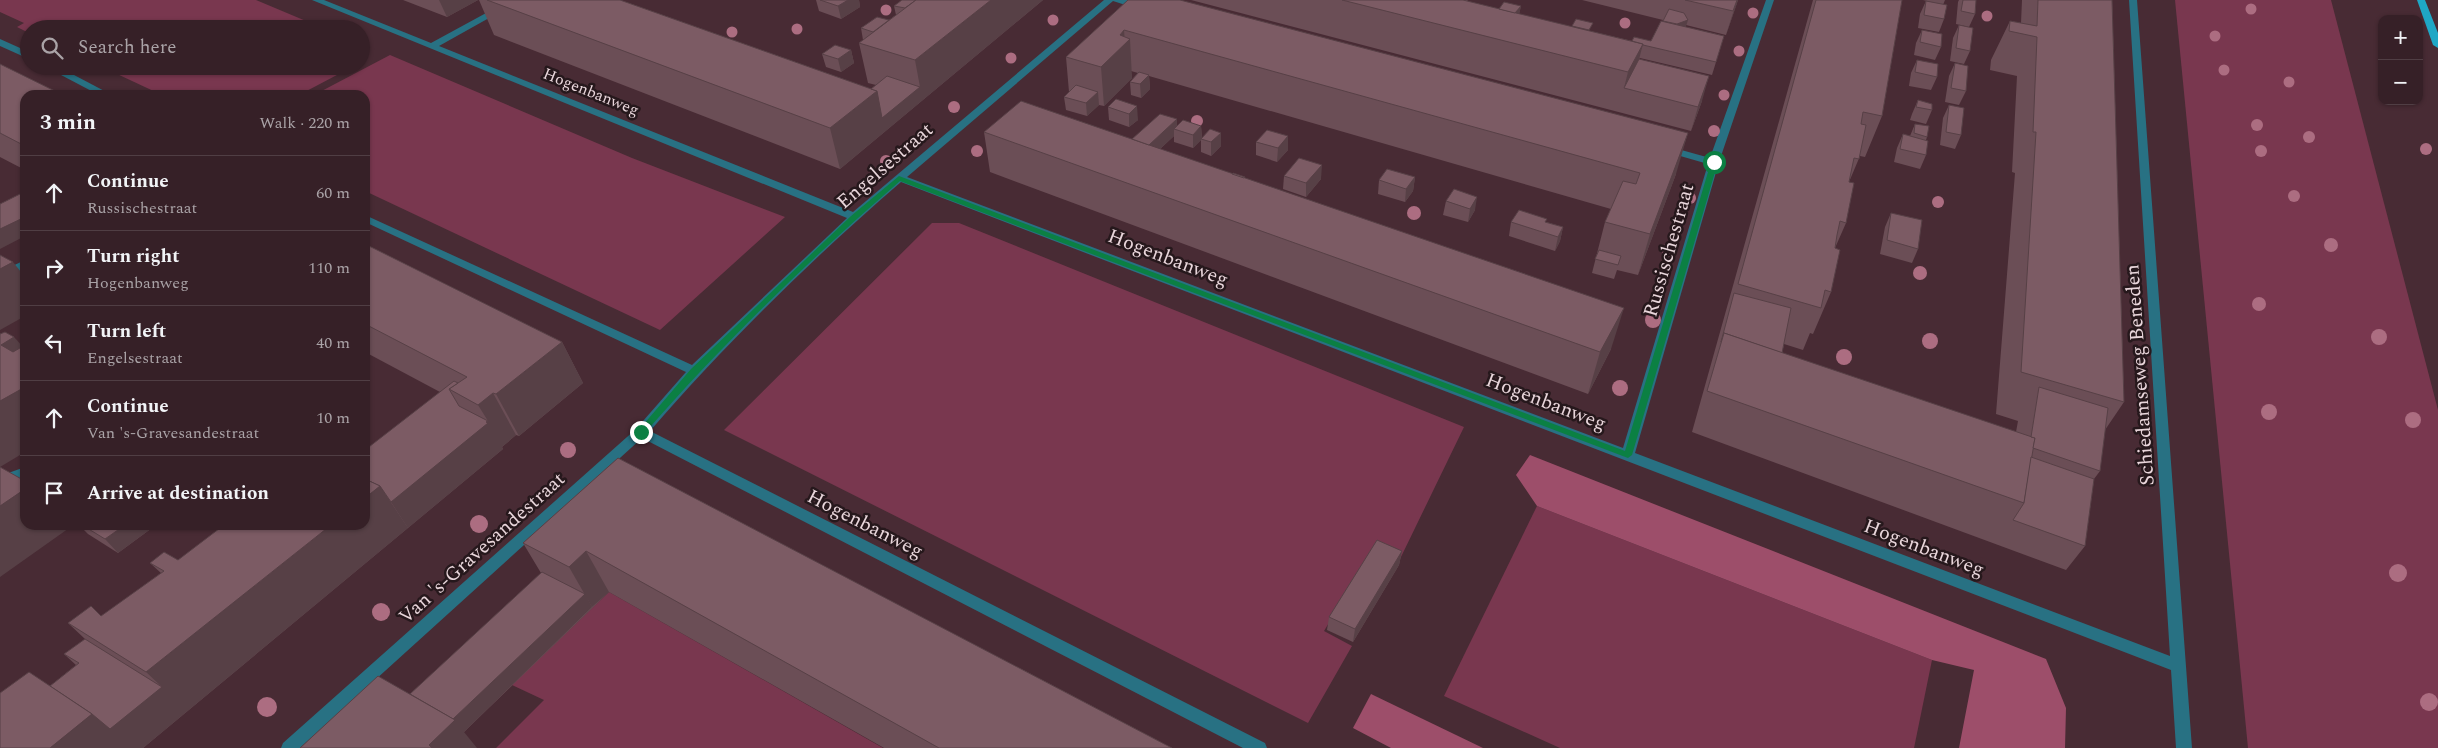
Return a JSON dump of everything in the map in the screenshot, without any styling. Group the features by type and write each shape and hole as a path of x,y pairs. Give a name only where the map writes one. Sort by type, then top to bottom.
{"main road":[{"path":"2421,0 2438,45"}],"street":[{"name":"Hogenbanweg","path":"316,0 366,20"},
{"path":"432,46 517,0"},
{"name":"Engelsestraat","path":"694,371 854,217 1109,0"},
{"path":"1117,0 1156,10"},
{"name":"Russischestraat","path":"1628,455 1714,162 1770,0"},
{"name":"Schiedamseweg Beneden","path":"2133,0 2184,748"},
{"name":"Hogenbanweg","path":"370,21 854,217"},
{"path":"0,42 20,52"},
{"path":"67,75 97,90"},
{"path":"1657,146 1714,162"},
{"name":"Hogenbanweg","path":"899,178 2178,666"},
{"path":"370,220 694,371"},
{"path":"0,277 20,267"},
{"name":"Van 's-Gravesandestraat","path":"289,748 641,432 694,371"},
{"name":"Hogenbanweg","path":"641,432 1259,748"},
{"path":"0,480 20,474"}],"shaded area":[{"path":"0,0 256,0 304,20 20,21 0,12"},
{"path":"2175,0 2331,0 2438,410 2438,748 2248,748"},
{"path":"390,55 632,158 785,217 660,330 370,193 370,90 324,90 352,75 370,75 370,66"},
{"path":"119,75 337,75 308,90 151,90"},
{"path":"932,223 959,223 1464,427 1400,559 1373,549 1324,631 1352,646 1308,723 724,430"},
{"path":"1530,455 2046,659 2066,708 2065,748 1959,748 1974,670 1932,660 1537,506 1516,475"},
{"path":"1537,506 1932,660 1914,748 1560,748 1444,696"},
{"path":"609,592 883,748 496,748 544,700 512,685"},
{"path":"1371,694 1483,748 1391,748 1353,728"}],"building":[{"path":"487,0 620,0 877,91 830,128"},
{"path":"820,0 848,0 838,6"},
{"path":"902,0 916,0 905,8 894,6"},
{"path":"916,0 991,0 915,60 859,43"},
{"path":"1128,0 1180,0 1688,133 1650,234 1605,222 1623,181 1636,184 1640,173 1124,30 1120,35 1130,39 1101,67 1066,57"},
{"path":"1342,0 1463,0 1643,44 1628,72"},
{"path":"1685,0 1737,0 1733,11"},
{"path":"1816,0 1902,0 1882,116 1863,112 1861,124 1866,125 1859,159 1854,158 1849,182 1854,183 1846,223 1840,221 1835,248 1840,250 1831,292 1825,290 1821,308 1738,284"},
{"path":"1963,0 1976,0 1975,14 1961,11"},
{"path":"2038,0 2112,0 2124,402 2021,372 2036,132 2033,132 2037,37 2009,31 2010,21 2037,26"},
{"path":"1926,1 1947,5 1944,19 1924,15"},
{"path":"1504,2 1521,6 1515,13 1499,9"},
{"path":"1669,9 1684,13 1688,20 1677,24 1663,21"},
{"path":"877,17 889,20 873,32 861,28"},
{"path":"1576,19 1593,23 1589,30 1572,26"},
{"path":"1661,21 1724,36 1716,62 1632,41 1634,37 1651,41"},
{"path":"1959,25 1973,28 1970,51 1956,48"},
{"path":"1922,30 1942,34 1941,47 1920,42"},
{"path":"835,45 851,50 838,59 822,54"},
{"path":"1639,59 1709,76 1698,107 1624,88"},
{"path":"1917,60 1938,64 1937,77 1915,72"},
{"path":"1955,63 1968,66 1966,91 1951,88"},
{"path":"0,64 53,90 20,90 20,143 0,133"},
{"path":"1139,72 1149,75 1140,84 1130,82"},
{"path":"887,76 920,87 882,118 877,91 871,89"},
{"path":"1076,85 1098,92 1086,103 1064,97"},
{"path":"1116,99 1137,106 1129,114 1108,107"},
{"path":"1918,100 1932,104 1932,110 1916,107"},
{"path":"1021,101 1624,308 1600,352 984,132"},
{"path":"1949,105 1964,108 1961,135 1946,132"},
{"path":"1160,114 1177,119 1149,145 1132,139"},
{"path":"1183,120 1201,126 1193,135 1174,129"},
{"path":"1915,124 1929,126 1927,137 1914,133"},
{"path":"1210,129 1221,133 1211,142 1201,139"},
{"path":"1267,130 1288,136 1278,148 1256,142"},
{"path":"1903,134 1928,141 1926,155 1900,149"},
{"path":"1299,158 1322,165 1306,183 1284,176"},
{"path":"1387,169 1415,177 1406,189 1379,180"},
{"path":"1233,173 1245,177 1232,174"},
{"path":"1454,189 1477,197 1470,209 1446,201"},
{"path":"20,194 20,219 0,229 0,204"},
{"path":"1519,210 1547,219 1545,222 1563,227 1558,237 1511,222"},
{"path":"1891,213 1922,220 1918,249 1887,240"},
{"path":"370,246 562,342 496,394 493,393 478,405 449,389 467,377 370,327"},
{"path":"1599,250 1621,256 1618,265 1595,259"},
{"path":"0,255 13,262 0,269"},
{"path":"1734,293 1791,308 1782,353 1724,333 1721,342"},
{"path":"5,332 14,337 1,345 13,352 20,348 20,390 0,401 0,334"},
{"path":"1724,333 2035,438 2024,503 1707,391"},
{"path":"454,381 458,383 449,389 459,406 488,421 486,422 488,423 391,502 380,486 370,481 370,446"},
{"path":"2039,387 2108,408 2100,471 2033,448 2035,438 2031,437"},
{"path":"2031,457 2094,479 2085,546 2013,520 2024,503"},
{"path":"618,458 1172,748 939,748 586,551 569,567 523,543"},
{"path":"0,467 20,478 20,492 0,506"},
{"path":"370,481 380,486 370,494"},
{"path":"90,530 118,530 105,539"},
{"path":"217,530 325,530 146,672 68,623 91,606 101,616 164,571 150,563 164,552 178,560"},
{"path":"1377,540 1402,551 1355,629 1329,617"},
{"path":"542,572 585,594 453,719 410,694"},
{"path":"85,639 162,687 110,729 92,714 50,686 79,663 64,654"},
{"path":"29,672 92,714 50,748 0,748 0,693"},
{"path":"378,676 455,720 429,745 432,748 300,748"}],"route":[{"path":"641,432 694,371 854,217 899,178 1628,455 1714,162"}]}
